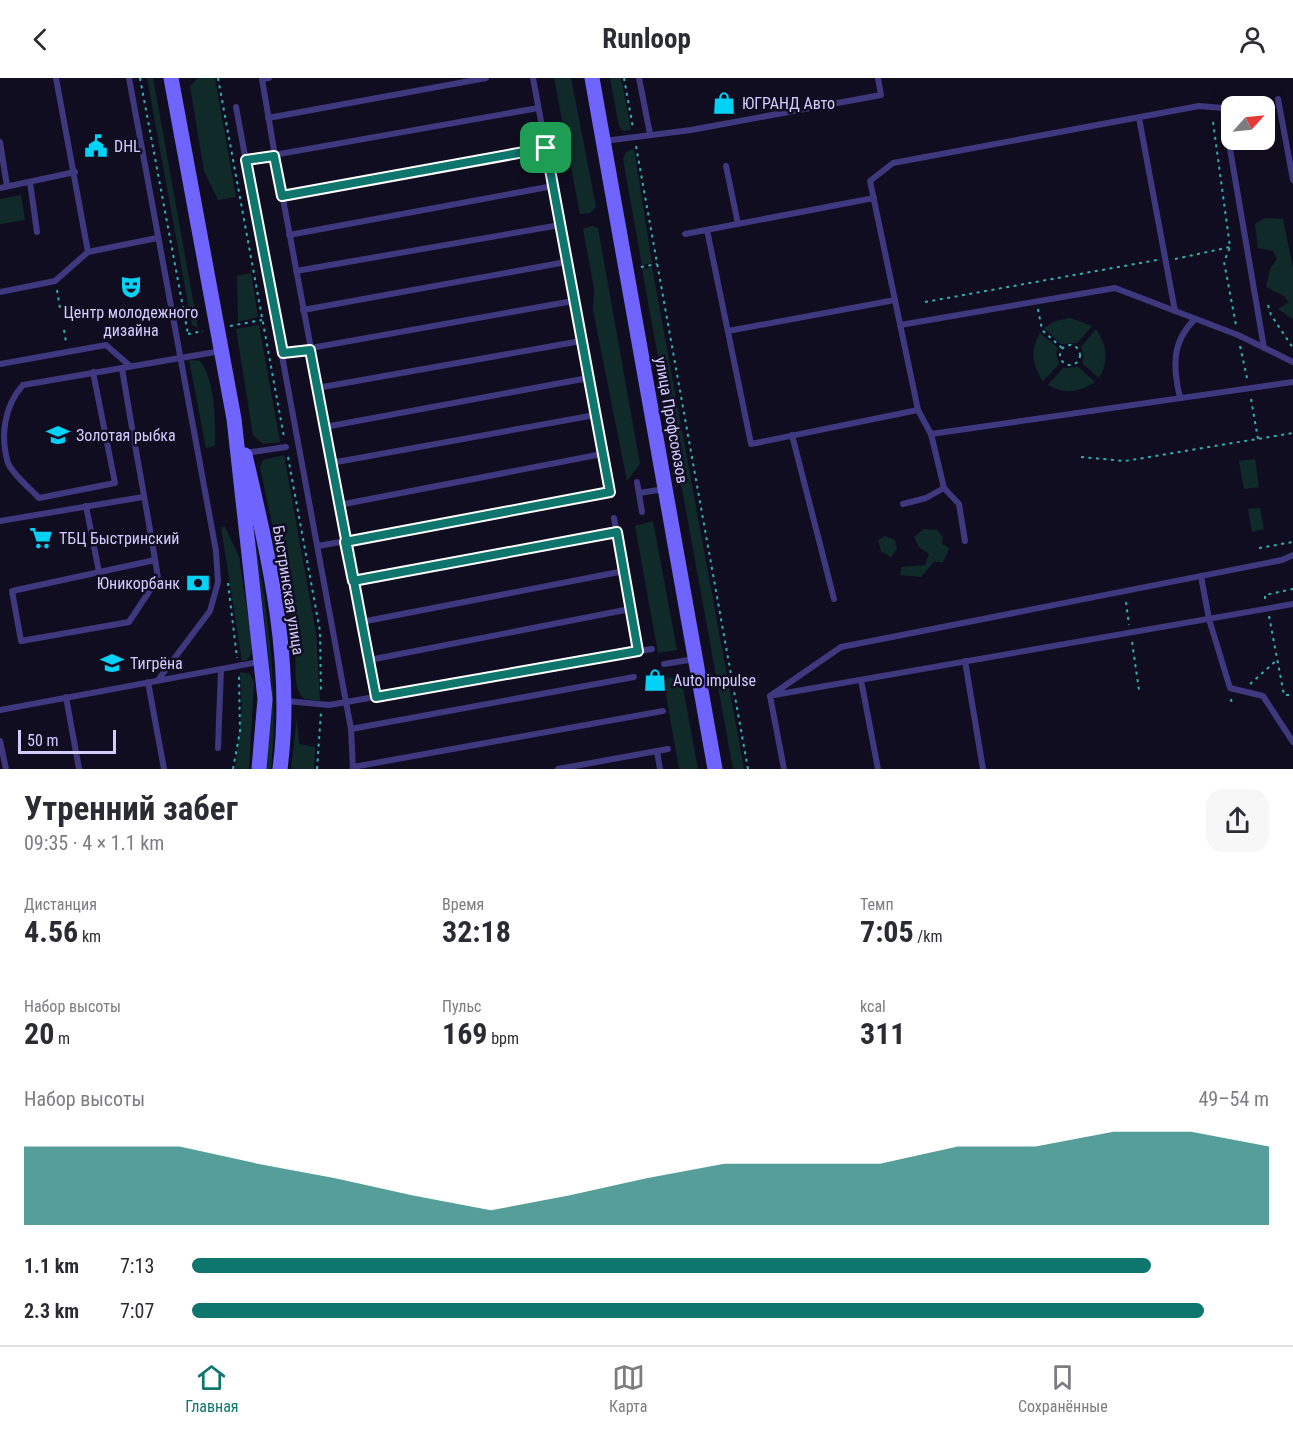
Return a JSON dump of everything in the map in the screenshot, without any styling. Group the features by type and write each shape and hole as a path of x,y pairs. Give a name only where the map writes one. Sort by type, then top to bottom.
{"main road":[{"name":"Быстринская улица","path":"171,78 234,419 239,487 266,699 259,769"},
{"name":"улица Профсоюзов","path":"592,78 715,769"},
{"name":"Быстринская улица","path":"234,419 244,453 268,561 286,700 280,769"}],"lane":[{"path":"56,78 88,252"},
{"path":"129,78 178,357 216,551 218,582 210,610 158,680"},
{"path":"269,78 262,79 274,156 376,697"},
{"path":"268,118 486,78"},
{"path":"318,546 610,492 533,78"},
{"path":"639,78 650,134"},
{"path":"604,142 691,130 881,95 878,78"},
{"path":"1278,99 1293,180"},
{"path":"965,541 959,504 944,488 931,434 918,410 870,181 893,163 1199,105 1223,108 1264,348"},
{"path":"236,107 351,729 353,768 663,711"},
{"path":"246,160 538,108"},
{"path":"1138,118 1175,311"},
{"path":"0,142 4,187 75,172"},
{"path":"282,196 546,148"},
{"path":"726,166 738,224"},
{"path":"30,182 37,232"},
{"path":"289,235 553,186"},
{"path":"685,234 874,198"},
{"path":"296,271 560,225"},
{"path":"707,230 751,444 918,410"},
{"path":"0,292 55,281 88,252 157,238"},
{"path":"303,310 566,262"},
{"path":"900,325 1115,288 1238,335 1293,362"},
{"path":"728,331 895,300"},
{"path":"283,353 310,350 573,301"},
{"path":"1180,398 1176,378 1176,351 1183,330 1195,319"},
{"path":"317,388 581,341"},
{"path":"0,364 105,345 129,365"},
{"path":"93,372 115,483 39,498 8,464 2,430 3,417 12,398 23,385 129,365 222,351"},
{"path":"122,368 143,497 155,560 158,578 129,622 21,641 12,591 155,560"},
{"path":"325,427 588,378"},
{"path":"931,434 1293,382"},
{"path":"331,463 595,415"},
{"path":"792,435 834,598"},
{"path":"244,453 286,447"},
{"path":"339,505 602,454"},
{"path":"637,483 642,512"},
{"path":"903,504 926,498 944,488"},
{"path":"639,494 665,489"},
{"path":"0,521 143,497"},
{"path":"86,506 99,572"},
{"path":"614,518 638,651"},
{"path":"353,581 617,532"},
{"path":"770,696 841,647 1282,560 1293,555"},
{"path":"361,622 624,571"},
{"path":"1200,576 1209,619 1230,688 1263,696 1293,742"},
{"path":"770,696 1293,604"},
{"path":"369,660 630,609"},
{"path":"286,700 321,704 346,702 652,649"},
{"path":"664,664 695,659"},
{"path":"0,710 262,661"},
{"path":"965,662 983,769"},
{"path":"218,748 221,669"},
{"path":"351,729 634,677"},
{"path":"861,680 878,769"},
{"path":"148,682 164,769"},
{"path":"770,696 784,769"},
{"path":"66,698 79,769"},
{"path":"0,741 6,769"},
{"path":"558,769 668,749"},
{"path":"657,751 660,769"}],"path":[{"path":"140,78 188,334"},
{"path":"218,78 320,631 321,704 317,769"},
{"path":"624,78 748,769"},
{"path":"1212,122 1230,247 1224,261 1258,439"},
{"path":"925,302 1166,259 1179,259 1230,247"},
{"path":"641,267 657,264"},
{"path":"55,281 60,308"},
{"path":"1033,282 1042,330 1062,348"},
{"path":"1268,305 1271,315 1293,348"},
{"path":"64,330 68,352"},
{"path":"1070,344 1078,348 1078,362 1065,364 1060,357 1062,348 1070,344"},
{"path":"1081,458 1125,460 1293,433"},
{"path":"1258,549 1293,542"},
{"path":"1293,590 1265,595 1284,695 1293,695"},
{"path":"1126,602 1139,690"}],"green space":[{"path":"147,78 153,78 198,328 192,325"},
{"path":"198,78 215,78 236,197 218,200 204,171 190,86"},
{"path":"554,78 571,78 596,207 590,213 580,214"},
{"path":"610,78 621,78 631,130 623,131 619,126"},
{"path":"634,149 652,263 642,265 623,159 626,152"},
{"path":"21,195 25,220 0,224 0,199"},
{"path":"1265,218 1283,219 1293,268 1293,319 1278,309 1289,302 1284,296 1266,287 1270,269 1277,259 1273,251 1258,248 1255,224"},
{"path":"592,226 598,228 640,464 627,481 593,310 594,288 583,229"},
{"path":"652,267 744,769 733,769 642,269"},
{"path":"251,273 258,317 238,322 237,276"},
{"path":"1070,318 1092,326 1077,343 1061,344 1044,328 1056,321"},
{"path":"259,325 280,442 263,444 253,435 236,329"},
{"path":"1096,329 1103,341 1105,353 1104,365 1099,378 1082,363 1084,357 1081,347"},
{"path":"1040,333 1058,348 1056,354 1059,364 1043,381 1036,369 1034,357 1035,345"},
{"path":"189,360 200,361 209,380 214,402 215,446 206,448"},
{"path":"1078,367 1095,382 1072,391 1060,390 1048,385 1063,368"},
{"path":"284,455 316,633 320,701 304,699 296,684 295,655 288,608 260,467 263,460"},
{"path":"1255,459 1259,487 1244,489 1239,461"},
{"path":"1260,508 1264,529 1252,532 1248,509"},
{"path":"653,521 677,650 658,653 635,526"},
{"path":"221,527 225,527 239,557 252,642 251,654 247,660 242,661"},
{"path":"924,529 937,530 943,537 942,544 949,548 943,562 934,562 921,577 900,575 901,567 925,565 929,554 919,547 914,537"},
{"path":"254,531 273,679 271,769 267,769 272,685"},
{"path":"885,536 895,540 897,549 891,557 881,551 878,540"},
{"path":"240,672 250,674 254,682 249,769 235,769 242,708"},
{"path":"681,677 698,769 679,769 663,678"},
{"path":"297,717 299,744 315,747 314,769 291,769"}],"place":[{"name":"ЮГРАНД Авто","path":"724,103"},
{"name":"DHL","path":"96,146"},
{"name":"Центр молодежного дизайна","path":"131,287"},
{"name":"Золотая рыбка","path":"58,435"},
{"name":"ТБЦ Быстринский","path":"41,538"},
{"name":"Юникорбанк","path":"198,583"},
{"name":"Тигрёна","path":"112,663"},
{"name":"Auto impulse","path":"655,680"}],"route":[{"path":"546,148 282,196 274,156 246,160 283,353 310,350 345,542 376,697 638,651 617,532 353,581 345,542 610,492 546,148"}]}
